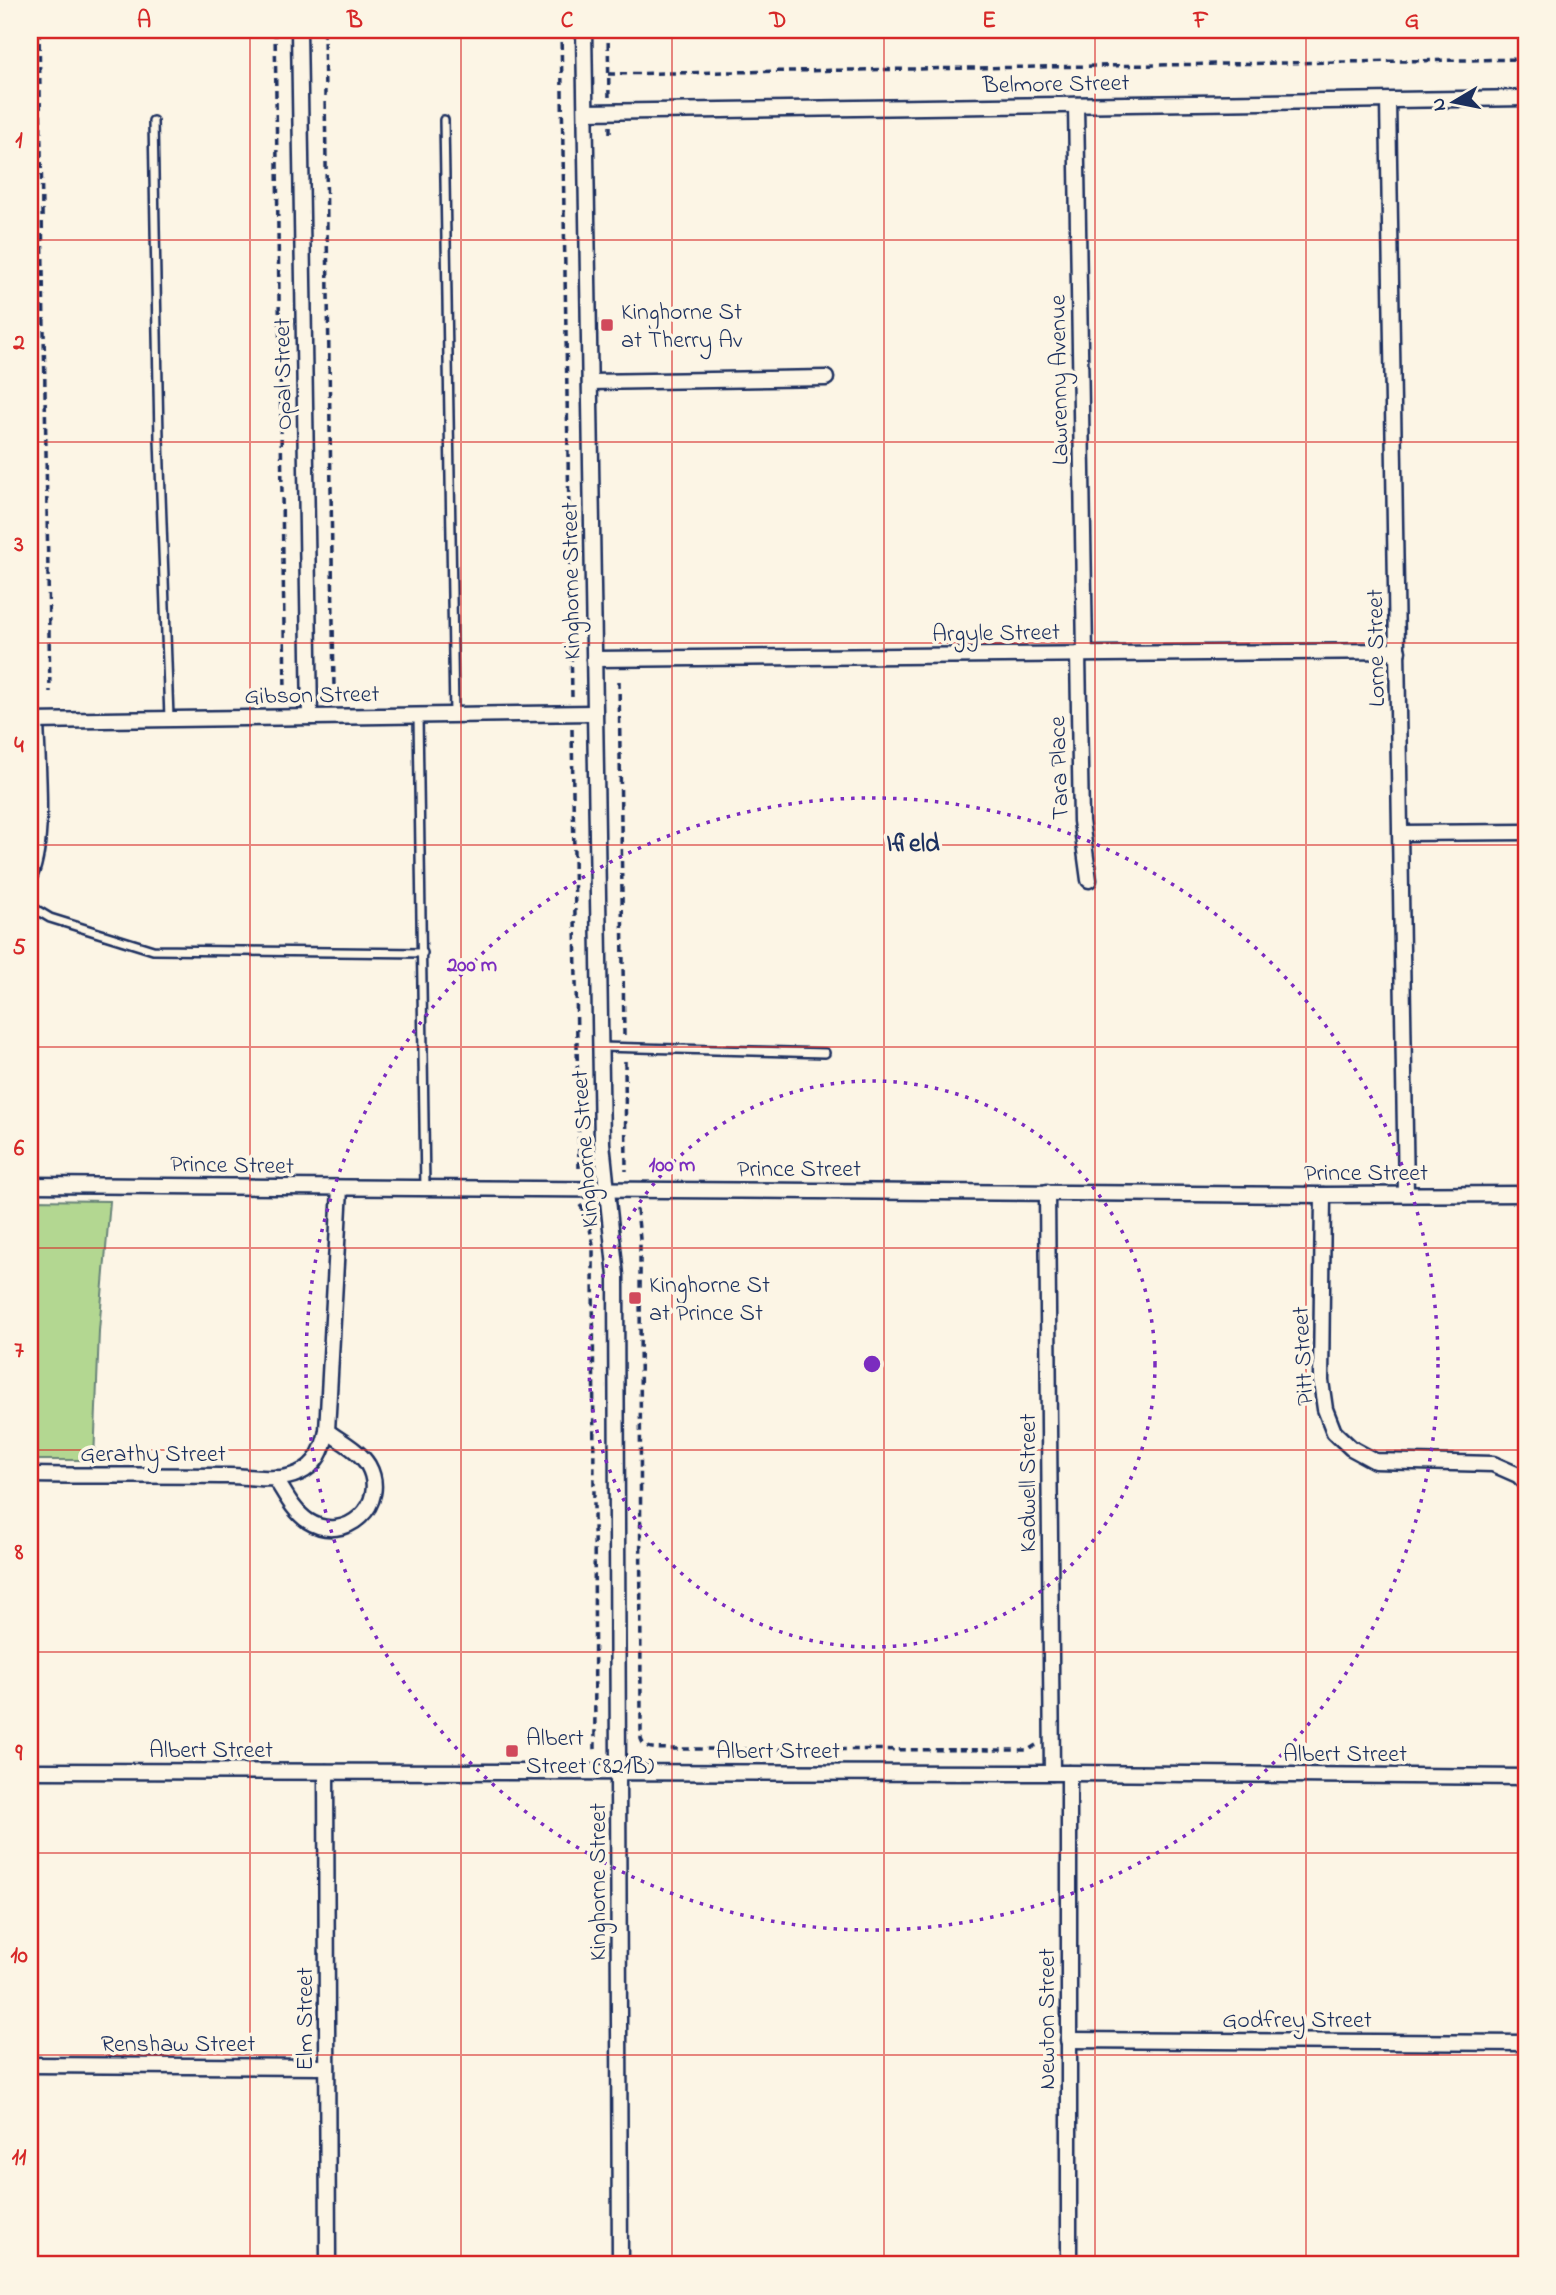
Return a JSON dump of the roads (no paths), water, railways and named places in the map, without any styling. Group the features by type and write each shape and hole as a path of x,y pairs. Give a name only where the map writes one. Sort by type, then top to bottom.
{"street":[{"name":"Opal Street","path":"299,30 310,717"},
{"name":"Kinghorne Street","path":"584,30 600,1047 605,1189 616,1276 620,2265"},
{"name":"Belmore Street","path":"586,112 1526,98"},
{"name":"Lorne Street","path":"1388,102 1406,1194"},
{"name":"Lawrenny Avenue","path":"1076,105 1082,654"},
{"path":"590,382 826,378"},
{"name":"Argyle Street","path":"594,659 1398,651"},
{"name":"Tara Place","path":"1082,654 1081,821 1089,880"},
{"name":"Gibson Street","path":"33,721 595,713"},
{"path":"30,875 37,849 38,830 33,721"},
{"path":"1401,833 1526,832"},
{"name":"Prince Street","path":"30,1185 1322,1195 1526,1194"},
{"name":"Gerathy Street","path":"30,1475 275,1478 288,1477 310,1466 319,1458 327,1431 340,1188"},
{"name":"Kadwell Street","path":"1047,1192 1052,1773"},
{"name":"Pitt Street","path":"1322,1195 1321,1381 1325,1409 1334,1432 1351,1448 1376,1461 1493,1464 1518,1475 1526,1483"},
{"path":"275,1478 298,1512 317,1525 339,1528 358,1520 371,1502 373,1478 364,1460 327,1431"},
{"name":"Albert Street","path":"30,1771 1069,1773 1526,1777"},
{"name":"Elm Street","path":"326,1772 328,2265"},
{"name":"Newton Street","path":"1069,1773 1069,2265"},
{"name":"Godfrey Street","path":"1068,2040 1526,2043"},
{"name":"Renshaw Street","path":"30,2066 327,2067"}],"lane":[{"path":"444,120 453,715"},
{"path":"153,121 159,439 169,719"},
{"path":"418,715 425,1189"},
{"path":"30,906 50,918 153,950 423,953"},
{"path":"600,1047 825,1053"}],"place":[{"name":"Kinghorne St at Therry Av","path":"607,325"},
{"name":"Kinghorne St at Prince St","path":"635,1298"},
{"name":"Albert Street (821B)","path":"512,1751"}],"district":[{"name":"Ifield","path":"913,842"}]}
